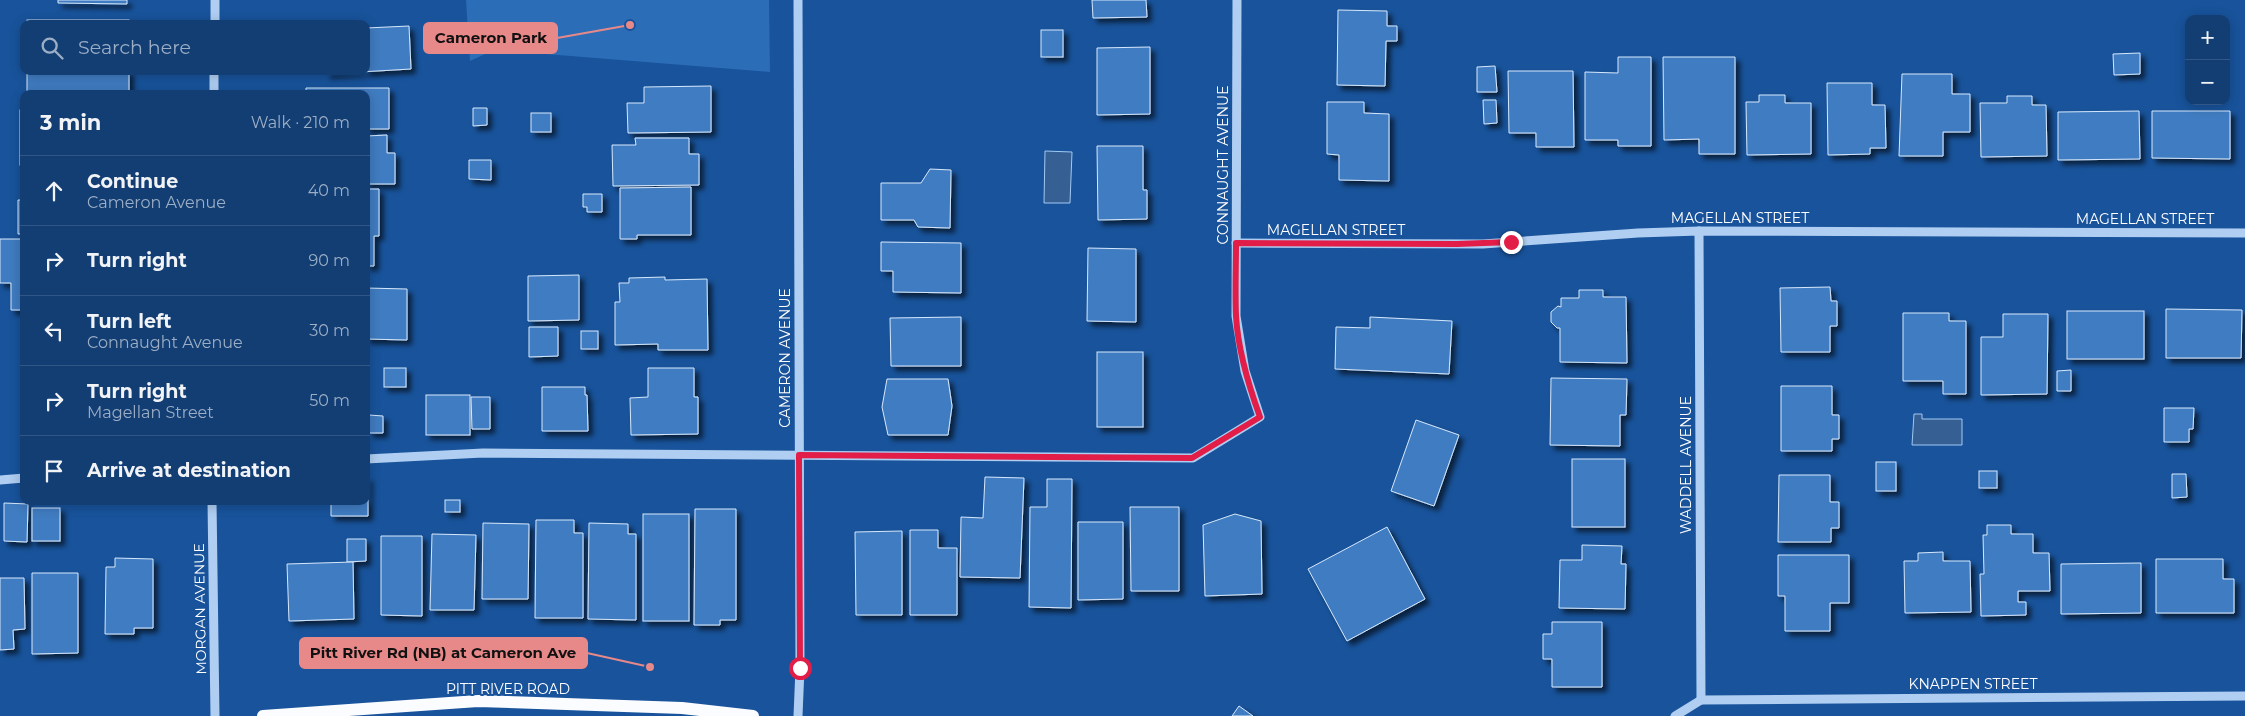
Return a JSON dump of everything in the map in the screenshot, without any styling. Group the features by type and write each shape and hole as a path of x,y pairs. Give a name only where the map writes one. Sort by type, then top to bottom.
{"main road":[{"name":"PITT RIVER ROAD","path":"263,716 478,701 682,708 753,716"}],"street":[{"path":"214,20 215,0"},
{"name":"CAMERON AVENUE","path":"798,0 800,668 798,716"},
{"name":"CONNAUGHT AVENUE","path":"799,455 1192,458 1260,417 1245,371 1236,316 1237,0"},
{"path":"214,75 214,90"},
{"name":"MAGELLAN STREET","path":"1236,243 1483,244 1638,232 1699,231 2245,233"},
{"name":"WADDELL AVENUE","path":"1699,231 1700,700"},
{"path":"370,459 483,454 799,455"},
{"path":"0,480 20,478"},
{"name":"MORGAN AVENUE","path":"212,505 215,716"},
{"name":"KNAPPEN STREET","path":"1700,700 2245,696"},
{"path":"1676,716 1700,700"}],"shaded area":[{"path":"466,0 769,0 770,72 494,50 470,61"},
{"path":"1045,151 1072,152 1070,203 1044,203"},
{"path":"1914,414 1922,414 1922,419 1962,419 1962,445 1912,445"}],"building":[{"path":"58,0 127,0 127,4 58,3"},
{"path":"1092,0 1146,0 1147,17 1093,18"},
{"path":"1338,10 1387,11 1387,26 1397,26 1397,41 1386,41 1385,86 1337,85"},
{"path":"409,26 411,69 370,71 370,28"},
{"path":"1041,30 1063,30 1063,57 1041,57"},
{"path":"1150,47 1150,114 1097,115 1097,48"},
{"path":"2140,53 2140,74 2114,75 2113,54"},
{"path":"1618,57 1651,57 1651,146 1618,146 1618,140 1585,140 1585,72 1618,73"},
{"path":"1663,57 1735,57 1735,154 1699,154 1699,139 1664,140"},
{"path":"1495,66 1497,92 1477,92 1477,67"},
{"path":"1508,71 1573,71 1574,147 1536,147 1536,133 1509,133"},
{"path":"1902,74 1952,74 1952,94 1970,94 1970,132 1943,132 1943,156 1899,156"},
{"path":"27,75 129,75 129,90 27,90"},
{"path":"1827,83 1872,83 1872,105 1885,105 1886,148 1870,148 1870,154 1828,155"},
{"path":"711,86 711,132 628,133 627,103 644,103 644,87"},
{"path":"306,88 389,88 389,129 370,129 370,90 306,90"},
{"path":"1759,95 1785,95 1785,103 1811,103 1811,154 1747,155 1746,102 1759,102"},
{"path":"2007,96 2032,96 2032,105 2046,105 2047,156 1981,157 1980,103 2007,103"},
{"path":"1483,100 1496,100 1497,123 1484,124"},
{"path":"1327,102 1364,102 1364,113 1389,114 1389,181 1339,180 1339,155 1327,154"},
{"path":"473,108 487,108 487,125 473,126"},
{"path":"2139,111 2140,159 2058,160 2058,112"},
{"path":"2152,111 2230,111 2230,159 2152,158"},
{"path":"531,113 551,113 551,132 531,132"},
{"path":"387,135 387,153 395,153 395,184 370,184 370,136"},
{"path":"635,138 689,138 689,154 699,154 699,185 613,186 612,145 636,145"},
{"path":"1097,146 1143,146 1143,190 1147,190 1147,219 1098,220"},
{"path":"469,160 491,160 491,180 469,179"},
{"path":"930,169 951,170 950,228 918,227 914,220 881,220 881,183 921,183"},
{"path":"691,187 691,235 637,235 637,239 620,239 620,188"},
{"path":"370,189 379,189 379,236 374,236 374,266 370,266"},
{"path":"583,194 602,194 602,212 587,212 587,207 583,207"},
{"path":"18,200 20,200 20,234 18,234"},
{"path":"0,239 20,239 20,310 11,310 11,283 0,283"},
{"path":"881,242 961,243 961,293 893,292 893,271 881,271"},
{"path":"1088,248 1136,249 1136,322 1087,321"},
{"path":"579,275 579,320 528,321 528,276"},
{"path":"665,277 665,280 707,279 708,350 658,350 658,344 615,345 615,302 620,302 619,283 629,283 629,278"},
{"path":"1830,287 1831,301 1837,301 1837,326 1830,326 1830,352 1781,352 1780,288"},
{"path":"370,288 407,289 407,340 370,339"},
{"path":"1579,290 1603,290 1603,297 1626,297 1627,363 1560,362 1560,328 1557,328 1551,322 1551,312 1558,306 1561,307 1561,298 1579,298"},
{"path":"2166,309 2242,310 2241,358 2166,358"},
{"path":"2067,311 2144,311 2144,359 2067,359"},
{"path":"1903,313 1949,313 1949,321 1966,321 1966,394 1943,394 1943,381 1903,381"},
{"path":"2003,314 2048,314 2047,394 1981,395 1981,337 2003,337"},
{"path":"961,317 961,366 891,366 890,318"},
{"path":"1370,317 1452,321 1449,374 1335,369 1336,327 1370,328"},
{"path":"529,327 558,327 558,356 529,357"},
{"path":"581,331 598,331 598,349 581,349"},
{"path":"1097,352 1143,352 1143,427 1097,427"},
{"path":"384,368 406,368 406,387 384,387"},
{"path":"648,368 694,368 694,397 698,397 698,434 631,435 630,398 648,397"},
{"path":"2071,370 2071,391 2057,391 2057,371"},
{"path":"1551,378 1627,379 1626,415 1620,415 1620,446 1550,445"},
{"path":"887,379 948,379 952,406 948,435 888,435 882,407"},
{"path":"1781,386 1832,386 1832,415 1839,415 1839,439 1832,439 1832,451 1781,451"},
{"path":"542,387 585,387 588,431 542,431"},
{"path":"426,395 470,395 470,435 426,435"},
{"path":"471,397 490,397 490,429 472,429"},
{"path":"2164,408 2194,408 2193,429 2189,429 2189,442 2164,442"},
{"path":"370,415 383,416 383,433 370,433"},
{"path":"1416,420 1459,435 1434,506 1391,491"},
{"path":"1572,459 1625,459 1625,527 1572,527"},
{"path":"1876,462 1896,462 1896,491 1876,491"},
{"path":"1979,471 1997,471 1997,488 1979,488"},
{"path":"2172,474 2186,474 2187,497 2172,498"},
{"path":"1779,475 1830,475 1830,502 1839,502 1839,528 1831,528 1831,542 1778,542"},
{"path":"985,477 1024,478 1020,578 960,577 961,517 983,518"},
{"path":"1047,479 1072,479 1071,608 1029,607 1030,507 1047,507"},
{"path":"445,500 460,500 460,512 445,512"},
{"path":"4,503 28,505 27,542 4,541"},
{"path":"331,505 368,505 368,516 331,516"},
{"path":"1130,507 1179,507 1179,591 1131,591"},
{"path":"32,508 60,508 60,541 32,541"},
{"path":"695,509 736,509 736,620 720,620 720,625 694,625"},
{"path":"643,514 689,514 689,621 643,621"},
{"path":"1235,514 1261,521 1262,594 1205,596 1203,525"},
{"path":"536,520 574,520 574,533 583,533 583,618 535,618"},
{"path":"1078,522 1123,522 1123,599 1078,600"},
{"path":"483,523 529,524 528,599 482,599"},
{"path":"589,523 628,524 628,534 636,534 636,620 588,619"},
{"path":"1987,525 2011,525 2011,534 2033,534 2033,553 2049,553 2050,591 2018,591 2018,602 2026,602 2026,615 1981,616 1980,574 1984,574 1983,535 1987,535"},
{"path":"1387,527 1425,599 1347,641 1308,569"},
{"path":"910,530 938,530 938,548 957,548 957,615 910,615"},
{"path":"902,531 902,615 856,615 855,532"},
{"path":"432,534 476,535 474,610 430,610"},
{"path":"381,536 422,536 422,616 381,615"},
{"path":"347,539 366,539 366,561 347,562"},
{"path":"1582,545 1622,546 1621,564 1626,564 1625,609 1559,608 1560,560 1582,560"},
{"path":"1943,552 1943,561 1970,561 1971,612 1905,613 1904,561 1918,561 1918,553"},
{"path":"1778,555 1849,555 1849,603 1830,603 1830,631 1785,631 1785,596 1778,596"},
{"path":"115,558 153,559 153,628 134,628 134,634 105,634 106,567 115,567"},
{"path":"2156,559 2223,559 2223,579 2234,579 2234,613 2156,613"},
{"path":"353,562 354,619 289,621 287,564"},
{"path":"2141,563 2141,613 2061,614 2061,564"},
{"path":"32,573 78,573 78,653 32,654"},
{"path":"0,578 24,578 25,629 13,630 14,649 0,650"},
{"path":"1552,622 1602,622 1602,687 1552,687 1552,659 1543,659 1543,634 1552,634"},
{"path":"1239,706 1253,716 1232,716"}],"place":[{"name":"Cameron Park","path":"630,25"},
{"name":"Pitt River Rd (NB) at Cameron Ave","path":"650,667"}],"route":[{"path":"800,668 799,455 1192,458 1260,417 1251,393 1240,345 1236,316 1236,243 1483,244 1511,242"}]}
